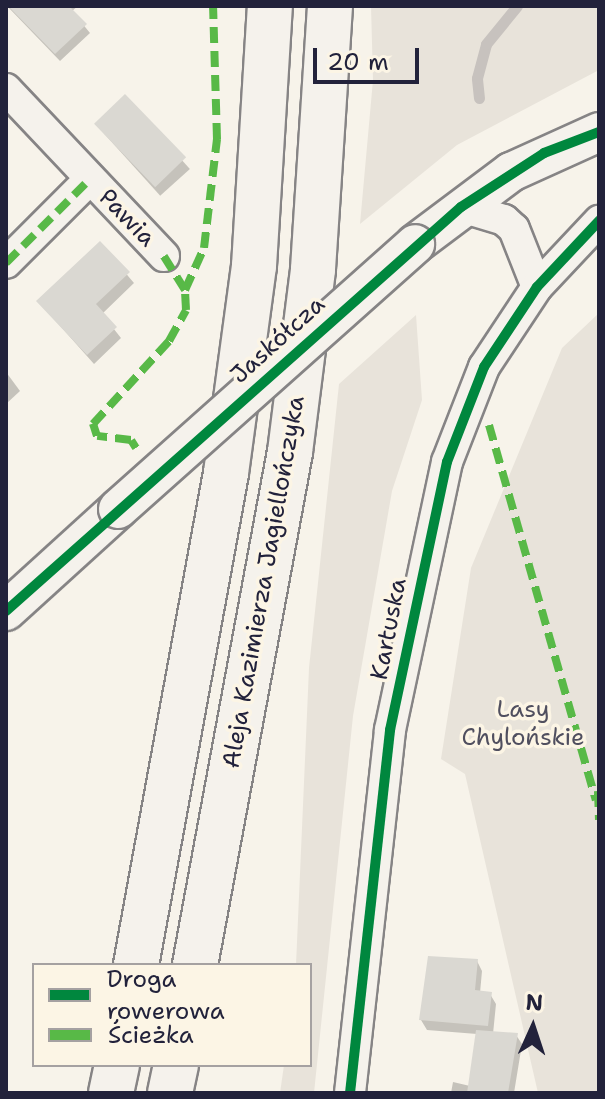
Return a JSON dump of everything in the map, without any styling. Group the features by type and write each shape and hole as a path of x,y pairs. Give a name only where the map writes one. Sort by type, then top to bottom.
{"highway":[{"path":"136,963 226,473 254,266 270,6"},
{"name":"Aleja Kazimierza Jagiellończyka","path":"195,963 290,452 313,269 330,6"},
{"path":"111,1093 117,1067"},
{"path":"170,1093 176,1067"}],"street":[{"name":"Pawia","path":"6,89 164,256"},
{"name":"Jaskółcza","path":"6,611 415,244 461,207 544,153 599,132"},
{"name":"Pawia","path":"6,263 90,179"},
{"path":"461,207 504,220 514,229 537,287"},
{"name":"Kartuska","path":"350,1093 390,730 429,531 461,418 484,367 537,287 599,221"}],"green space":[{"path":"371,6 599,6 599,70 457,145 360,224 373,80"},
{"name":"Lasy Chylońskie","path":"599,313 599,1093 538,1093 465,774 441,759 471,568 562,348"},
{"path":"416,315 422,400 392,491 353,716 314,1093 280,1093 284,1067 312,1067 312,963 296,963 309,668 339,384"}],"building":[{"path":"8,6 69,6 87,24 55,54"},
{"path":"125,94 186,157 155,187 94,124"},
{"path":"100,241 130,272 96,304 117,327 87,355 36,301"},
{"path":"428,956 478,959 475,990 492,992 488,1026 419,1020"},
{"path":"476,1030 518,1033 508,1093 467,1093"}],"waterway":[{"path":"479,98 477,78 486,44 517,6"}],"marked path":[{"path":"185,290 204,248 217,139 213,6"},
{"path":"6,263 90,179"},
{"path":"136,448 131,440 97,436 93,424 169,341 186,310 185,290 164,256"},
{"path":"489,425 596,800"},
{"path":"598,791 599,820"}],"cycle path":[{"path":"6,611 461,207 544,153 599,132"},
{"path":"350,1093 390,730 447,462 484,367 537,287 599,221"}]}
